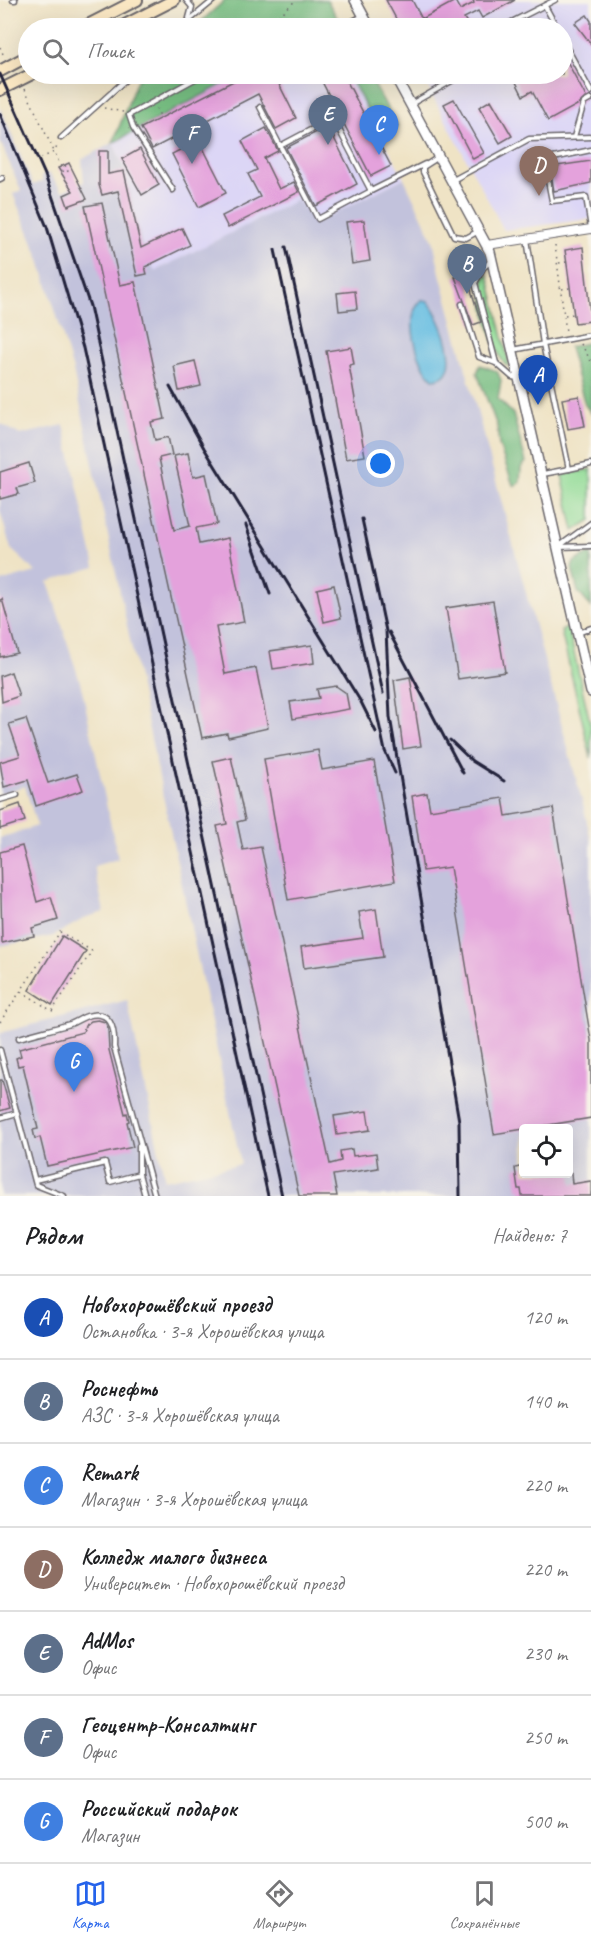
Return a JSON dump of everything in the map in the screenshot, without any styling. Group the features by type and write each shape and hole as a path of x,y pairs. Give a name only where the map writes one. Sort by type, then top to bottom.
{"main road":[{"path":"101,18 136,0"},
{"path":"139,18 171,2"},
{"path":"0,71 18,61"},
{"path":"0,90 18,81"}],"street":[{"path":"355,0 365,18"},
{"path":"399,84 481,231 492,260 591,692"},
{"path":"487,245 591,229"}],"lane":[{"path":"171,2 179,0"},
{"path":"186,0 192,8 188,18"},
{"path":"192,18 214,0"},
{"path":"520,18 555,0"},
{"path":"545,6 552,18"},
{"path":"357,18 363,15"},
{"path":"573,59 591,92"},
{"path":"61,138 121,84"},
{"path":"173,190 133,127 129,115 185,84"},
{"path":"411,105 447,84"},
{"path":"574,137 584,103 591,99"},
{"path":"260,107 318,219 439,156"},
{"path":"280,146 333,118 371,191"},
{"path":"452,180 529,140 591,136"},
{"path":"591,150 544,160 552,201 586,197 591,229"},
{"path":"425,164 423,172 454,236 466,238 481,231"},
{"path":"527,239 543,344 569,469"},
{"path":"492,260 483,268 475,283 496,363"},
{"path":"462,304 479,357 496,363 512,376 519,378"},
{"path":"513,350 591,335"},
{"path":"541,474 591,464"},
{"path":"558,547 591,523"},
{"path":"558,547 591,546"},
{"path":"578,633 591,628"},
{"path":"0,800 18,795"},
{"path":"19,1038 74,1023 87,1016 102,1014 110,1019 115,1034 114,1047 138,1142 155,1196"},
{"path":"0,1050 36,1185 64,1196"},
{"path":"0,1118 17,1113"},
{"path":"138,1142 139,1174 145,1196"},
{"path":"35,1180 105,1163 110,1182 139,1174"}],"path":[{"path":"277,18 296,0"},
{"path":"0,47 3,54"},
{"path":"24,88 64,173 68,171 65,165"},
{"path":"153,101 161,118"},
{"path":"95,108 120,110"},
{"path":"41,158 54,152 61,138"},
{"path":"554,235 567,339"},
{"path":"557,263 567,262"},
{"path":"561,289 570,288"},
{"path":"565,315 573,314"},
{"path":"577,338 591,361"},
{"path":"0,1022 60,932 92,951 52,1011 21,991"}],"shaded area":[{"path":"386,0 591,0 591,219 504,230 426,84 573,84 573,18 396,18"},
{"path":"223,84 353,84 404,178 316,223 297,201 155,271 142,246 125,170 113,143"},
{"path":"0,108 33,185 43,181 41,176 49,173 62,191 84,182 82,159 113,143 125,170 142,246 155,271 297,200 316,223 404,178 433,240 584,808 591,842 591,1196 0,1196 0,1033 127,1000 165,1180 241,1164 73,370 40,260 13,194 21,190 0,141"},
{"path":"0,423 20,435 64,425 95,567 48,582 81,685 118,859 94,866 104,912 87,917 53,936 0,946 0,838 37,826 25,786 0,794 0,582 36,572 11,549 0,511"}],"green space":[{"path":"225,0 327,0 337,18 205,18"},
{"path":"135,84 223,84 113,143"},
{"path":"353,84 374,84 398,127 381,135"},
{"path":"485,275 488,275 490,282 509,364 507,366 497,349 488,322 483,283"},
{"path":"591,342 591,413 585,405 569,347"},
{"path":"480,365 497,371 501,380 498,399 513,414 526,462 521,468 520,482 516,485 513,485 499,445 497,426 477,373"},
{"path":"591,469 591,520 574,531 562,475"},
{"path":"591,553 591,607 578,592 572,568 574,562"},
{"path":"568,627 591,727 591,758 561,631"}],"water":[{"path":"422,300 428,301 439,320 450,358 448,369 443,376 433,379 422,363 414,340 413,316"}],"building":[{"path":"386,0 412,0 421,18 396,18"},
{"path":"473,0 515,0 482,18 478,11 464,18 424,18 455,1 460,10 474,3"},
{"path":"587,15 591,21 591,44 575,23"},
{"path":"573,73 586,97 579,104 548,121 532,91 523,96 517,84 573,84"},
{"path":"227,84 279,84 296,118 276,129 258,94 152,149 141,128"},
{"path":"323,84 348,84 391,166 371,176"},
{"path":"454,99 484,153 473,159 444,104"},
{"path":"491,100 512,136 500,143 479,107"},
{"path":"328,126 357,184 316,206 286,148"},
{"path":"266,128 278,151 264,158 279,189 294,182 299,192 228,228 222,216 260,197 248,174 257,170 242,141"},
{"path":"199,140 226,193 199,207 172,154"},
{"path":"140,149 159,185 142,195 122,159"},
{"path":"99,151 108,151 108,174 124,171 141,248 182,228 190,245 145,267 147,274 137,276 118,191 102,195 99,185"},
{"path":"591,161 591,183 554,191 550,167"},
{"path":"69,163 87,199 68,206 64,195 73,191 58,168"},
{"path":"102,203 120,285 135,282 146,331 165,419 151,422 155,440 168,437 172,455 159,458 174,530 190,526 174,456 188,453 193,477 206,474 217,524 196,528 199,544 228,538 244,622 216,627 225,674 256,668 268,728 228,737 227,733 202,738 85,206"},
{"path":"364,220 370,261 352,264 346,222"},
{"path":"583,247 591,321 575,323 565,250"},
{"path":"466,274 481,322 473,325 455,277"},
{"path":"355,291 357,309 339,311 337,293"},
{"path":"351,347 354,364 349,365 365,456 346,459 326,351"},
{"path":"195,361 201,386 179,391 174,366"},
{"path":"579,396 585,426 568,429 562,399"},
{"path":"29,463 35,483 17,488 19,494 0,499 0,472"},
{"path":"334,585 341,618 324,622 317,589"},
{"path":"2,599 17,653 0,657 0,600"},
{"path":"493,601 505,672 458,679 446,608"},
{"path":"312,645 314,663 273,669 270,651"},
{"path":"11,672 19,696 2,702 0,676"},
{"path":"410,677 421,746 403,749 394,680"},
{"path":"336,686 346,693 349,709 293,719 290,702 319,698 317,689"},
{"path":"26,719 48,783 77,774 83,790 36,806 28,780 4,787 0,762 20,756 9,724"},
{"path":"318,750 322,770 374,761 395,881 288,900 264,759"},
{"path":"231,757 245,820 237,822 243,850 261,847 330,1164 341,1161 340,1151 352,1149 353,1156 376,1153 378,1168 333,1175 337,1196 299,1196 217,826 227,824 213,761"},
{"path":"427,793 430,810 503,798 506,816 553,808 591,1040 591,1118 555,1124 519,1124 519,1130 494,1134 450,867 423,871 412,796"},
{"path":"20,804 25,821 0,829 0,811"},
{"path":"22,846 37,902 51,897 58,920 32,928 34,936 2,943 0,852"},
{"path":"376,909 383,957 304,968 301,947 363,938 359,912"},
{"path":"62,936 86,951 52,1005 29,990"},
{"path":"91,1021 105,1022 108,1028 109,1050 125,1114 127,1113 129,1121 127,1122 133,1147 47,1166 40,1137 35,1139 33,1130 38,1129 23,1065 18,1066 16,1058 21,1056 19,1049 83,1032 85,1026"},
{"path":"0,1080 2,1080 10,1108 0,1111"},
{"path":"367,1111 370,1130 337,1135 334,1116"},
{"path":"519,1167 519,1178 571,1178 572,1184 591,1181 591,1196 522,1196 521,1189 518,1189 515,1168"}],"railway":[{"path":"0,74 45,175 90,306 282,1196"},
{"path":"0,114 47,227 83,348 268,1196"},
{"path":"286,247 383,693"},
{"path":"275,250 385,751 395,773"},
{"path":"170,387 204,448 361,702 376,732"},
{"path":"362,519 386,631 390,717 459,1121 460,1196"},
{"path":"246,525 270,594"},
{"path":"389,632 463,773"},
{"path":"450,740 472,761 504,781"}],"place":[{"name":"AdMos","path":"328,145"},
{"name":"Remark","path":"379,155"},
{"name":"Геоцентр-Консалтинг","path":"192,164"},
{"name":"Колледж малого бизнеса","path":"539,196"},
{"name":"Роснефть","path":"467,294"},
{"name":"Новохорошёвский проезд","path":"538,405"},
{"name":"Российский подарок","path":"74,1092"}]}
